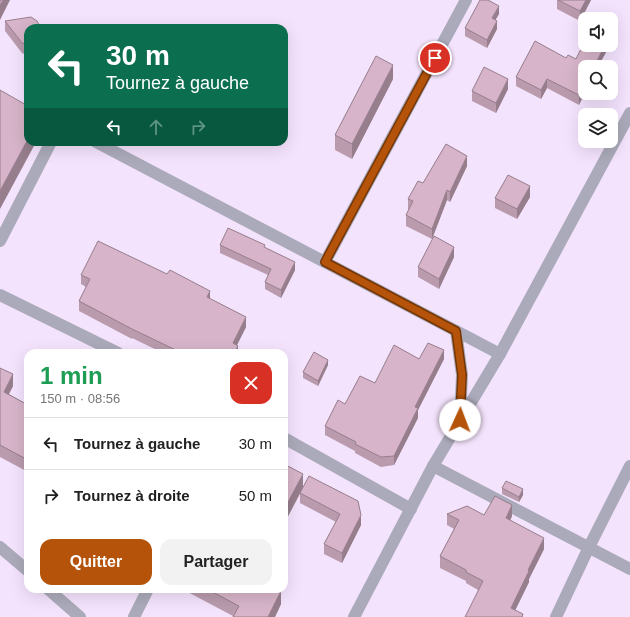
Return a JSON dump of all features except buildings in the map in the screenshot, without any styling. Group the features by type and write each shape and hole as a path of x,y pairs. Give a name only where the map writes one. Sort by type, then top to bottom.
{"street":[{"path":"325,262 466,0"},
{"path":"354,617 433,466 500,354 630,113"},
{"path":"0,241 49,146"},
{"path":"104,146 500,354"},
{"path":"0,294 110,349"},
{"path":"456,331 462,375 460,420"},
{"path":"288,440 411,509"},
{"path":"433,466 630,569"},
{"path":"556,617 630,466"},
{"path":"0,547 24,568"},
{"path":"53,593 80,617"},
{"path":"134,617 146,593"}],"route":[{"path":"435,58 325,262 456,331 462,375 460,420"}]}
